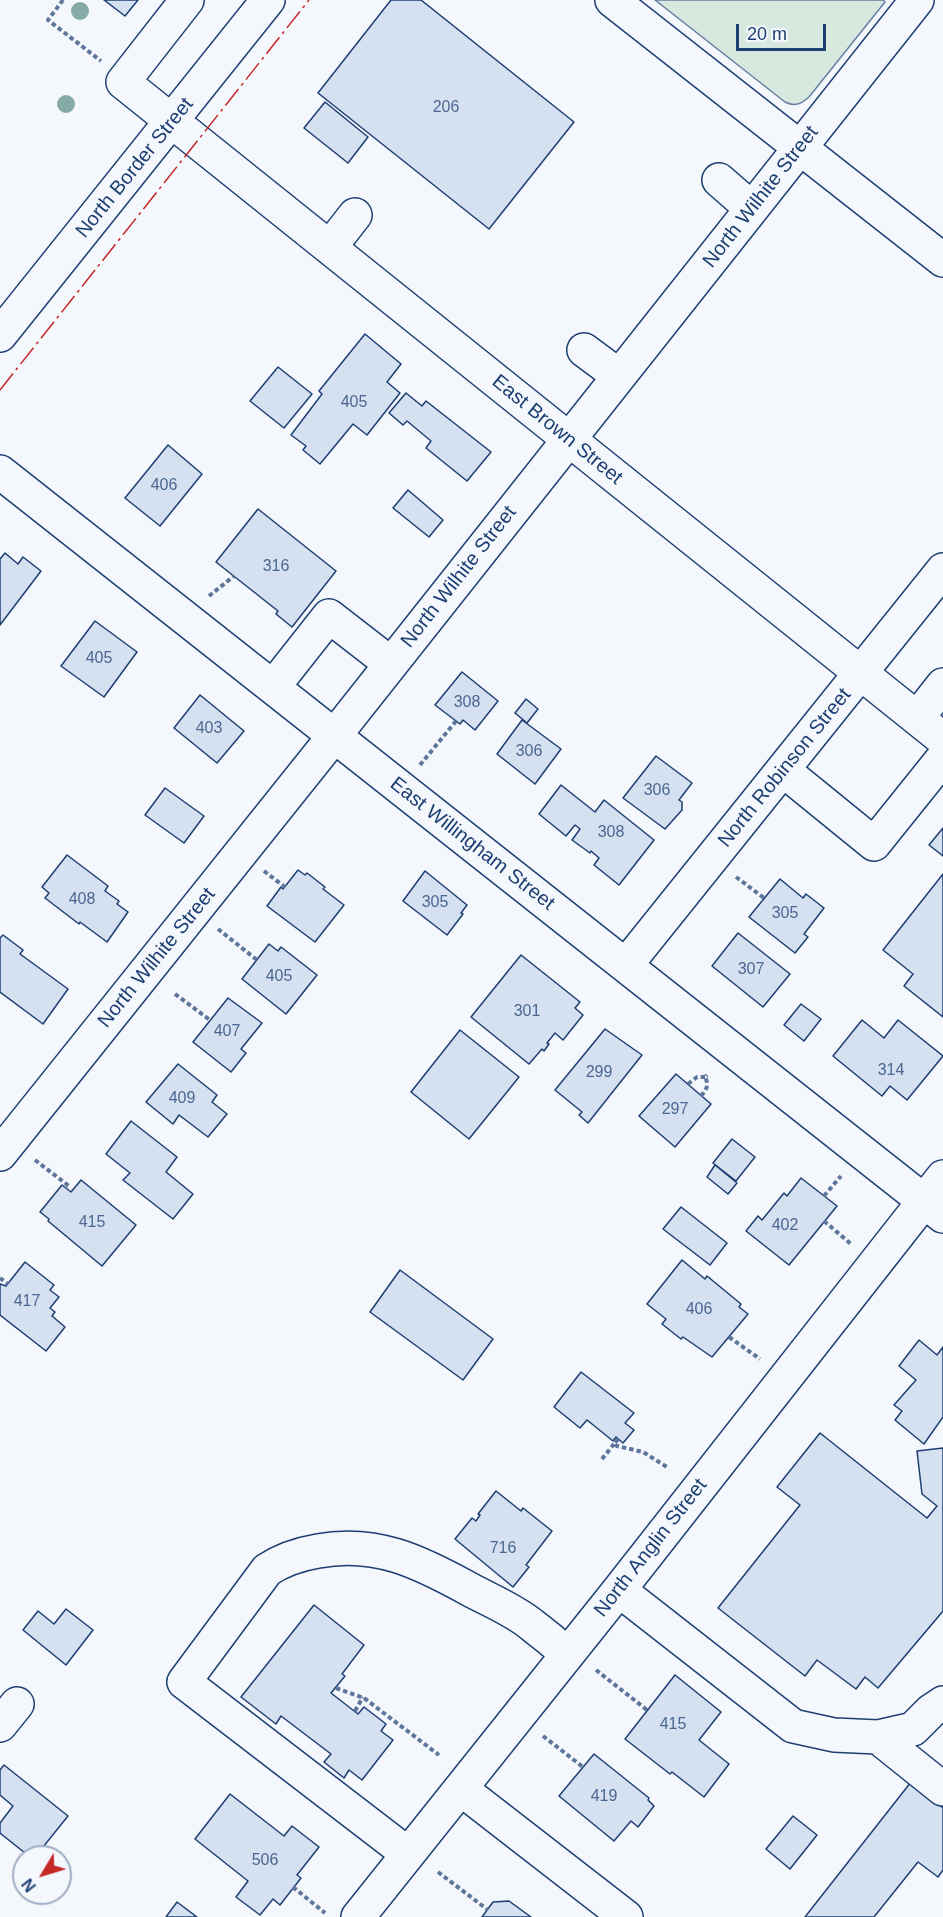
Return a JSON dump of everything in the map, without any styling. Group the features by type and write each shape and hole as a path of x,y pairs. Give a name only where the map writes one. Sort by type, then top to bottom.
{"street":[{"path":"125,80 188,0"},
{"name":"North Border Street","path":"0,334 268,0"},
{"path":"612,0 943,260"},
{"name":"North Wilhite Street","path":"5,1147 335,735 917,0"},
{"name":"East Brown Street","path":"125,80 123,82 171,123 330,247 943,739"},
{"path":"719,180 752,208"},
{"path":"330,247 355,215"},
{"path":"584,350 619,376"},
{"name":"East Willingham Street","path":"0,472 626,965 937,1198"},
{"name":"North Robinson Street","path":"626,965 943,570"},
{"path":"273,687 329,616 391,664"},
{"path":"917,718 943,685"},
{"path":"783,770 874,844 943,758"},
{"name":"North Anglin Street","path":"358,1917 461,1790 785,1377 937,1198"},
{"path":"408,1854 184,1682 267,1570 305,1553 349,1547 373,1549 401,1556 429,1567 531,1624 569,1652"},
{"path":"619,1590 793,1726 834,1736 878,1737 913,1729 931,1711 943,1703"},
{"path":"878,1737 943,1789"},
{"path":"461,1790 626,1917"}],"path":[{"path":"63,0 48,20 125,80"},
{"path":"401,788 456,721"},
{"path":"194,911 257,960"},
{"path":"176,994 210,1020"},
{"path":"688,1084 697,1077 706,1076 707,1088 701,1096"},
{"path":"5,1147 69,1186 66,1189"},
{"path":"0,1278 8,1284"},
{"path":"729,1337 785,1377"},
{"path":"602,1459 618,1438"},
{"path":"614,1444 622,1449 643,1452 667,1467"},
{"path":"569,1652 648,1710"},
{"path":"336,1688 363,1697 439,1755"},
{"path":"355,1712 363,1697"},
{"path":"518,1716 583,1767"},
{"path":"438,1872 488,1910"},
{"path":"294,1887 325,1913"}],"shaded area":[{"path":"655,0 883,0 885,2 809,97 801,103 789,104"}],"building":[{"path":"104,0 138,0 125,16"},
{"path":"391,0 421,0 574,122 489,229 318,93"},
{"path":"325,102 368,137 348,163 304,128"},
{"path":"365,334 401,364 387,382 400,393 367,435 353,424 320,464 303,450 306,446 291,435 322,394 319,391"},
{"path":"278,367 312,394 284,428 250,401"},
{"path":"406,393 422,406 426,401 491,452 467,481 426,448 431,441 407,421 403,425 389,413"},
{"path":"168,445 202,474 160,526 125,498"},
{"path":"408,490 443,520 429,537 393,508"},
{"path":"258,509 336,571 292,627 276,614 278,611 216,562"},
{"path":"5,553 18,564 23,557 41,571 0,625 0,559"},
{"path":"95,621 137,652 104,697 61,666"},
{"path":"462,672 498,701 475,730 463,720 460,724 435,705"},
{"path":"200,695 244,731 217,763 174,728"},
{"path":"526,699 538,709 527,723 515,713"},
{"path":"522,720 561,749 535,784 497,754"},
{"path":"656,756 692,783 679,800 682,802 682,810 665,829 623,798"},
{"path":"561,785 595,812 604,800 654,840 619,885 594,865 599,858 572,840 580,829 575,825 566,836 539,814"},
{"path":"165,788 204,816 184,843 145,815"},
{"path":"943,828 943,856 929,845"},
{"path":"67,855 108,886 105,891 119,901 117,904 128,912 107,942 45,898 49,893 42,887"},
{"path":"298,870 305,875 307,873 344,905 315,942 267,906"},
{"path":"425,871 467,905 447,935 403,901"},
{"path":"943,874 943,1017 904,986 913,974 883,950"},
{"path":"780,879 803,898 806,894 824,908 804,934 808,937 795,953 749,917"},
{"path":"738,933 790,974 763,1007 712,966"},
{"path":"3,935 23,950 20,954 68,989 43,1024 0,992 0,938"},
{"path":"269,944 278,951 281,947 317,975 286,1014 242,979"},
{"path":"521,955 580,1002 575,1008 583,1015 563,1040 555,1033 544,1051 542,1049 529,1064 471,1017"},
{"path":"228,998 262,1023 241,1049 246,1053 231,1072 193,1042"},
{"path":"801,1004 821,1019 804,1041 784,1025"},
{"path":"862,1020 884,1038 898,1020 943,1056 907,1100 890,1086 882,1096 833,1056"},
{"path":"605,1029 642,1055 588,1123 579,1115 582,1112 555,1090"},
{"path":"460,1030 519,1077 469,1139 411,1092"},
{"path":"178,1064 217,1095 212,1102 227,1114 208,1137 179,1115 173,1124 146,1102"},
{"path":"676,1074 711,1104 675,1147 639,1116"},
{"path":"131,1121 177,1157 166,1172 193,1194 173,1219 123,1180 130,1173 106,1154"},
{"path":"732,1139 755,1157 736,1181 713,1163"},
{"path":"715,1165 737,1183 728,1194 707,1177"},
{"path":"801,1178 837,1206 789,1265 746,1231 758,1216 762,1220 784,1193 787,1196"},
{"path":"81,1180 136,1225 102,1266 40,1212 62,1185 71,1192"},
{"path":"681,1207 727,1243 710,1265 663,1229"},
{"path":"682,1260 705,1279 707,1276 741,1304 739,1307 748,1314 712,1357 683,1337 681,1339 662,1324 666,1319 647,1304"},
{"path":"25,1262 54,1285 50,1290 59,1297 50,1308 55,1312 52,1316 65,1327 46,1351 0,1315 0,1284 6,1286"},
{"path":"400,1270 493,1339 463,1380 370,1312"},
{"path":"919,1340 937,1355 943,1347 943,1417 924,1444 895,1420 902,1411 894,1405 916,1380 899,1366"},
{"path":"581,1372 634,1413 625,1423 634,1430 623,1443 616,1437 613,1441 587,1420 580,1428 554,1407"},
{"path":"820,1433 927,1518 937,1506 922,1494 917,1451 943,1448 943,1611 878,1688 865,1677 856,1689 817,1660 805,1676 718,1608 800,1505 777,1487"},
{"path":"496,1491 521,1511 523,1508 552,1531 526,1565 529,1567 513,1587 455,1539 472,1518 476,1521 480,1515 478,1514"},
{"path":"314,1605 364,1645 342,1674 345,1676 331,1693 358,1714 364,1707 386,1724 381,1731 393,1740 362,1780 349,1770 344,1778 324,1762 331,1754 281,1716 276,1724 241,1697"},
{"path":"66,1609 93,1630 66,1665 23,1630 38,1611 54,1624"},
{"path":"675,1675 721,1712 699,1740 729,1764 704,1797 625,1739"},
{"path":"594,1754 649,1798 648,1800 654,1806 638,1827 631,1821 614,1841 559,1796"},
{"path":"4,1765 68,1816 45,1845 15,1845 0,1833 0,1823 13,1806 0,1795 0,1770"},
{"path":"911,1782 943,1808 943,1870 938,1877 918,1862 874,1917 805,1917"},
{"path":"230,1794 284,1836 292,1826 319,1847 297,1875 301,1878 280,1905 273,1899 260,1915 236,1897 248,1881 195,1839"},
{"path":"793,1816 817,1835 790,1869 766,1849"},
{"path":"509,1901 531,1917 482,1917 493,1902"},
{"path":"177,1902 197,1917 166,1917"}],"power":[{"path":"0,390 309,0"}]}
